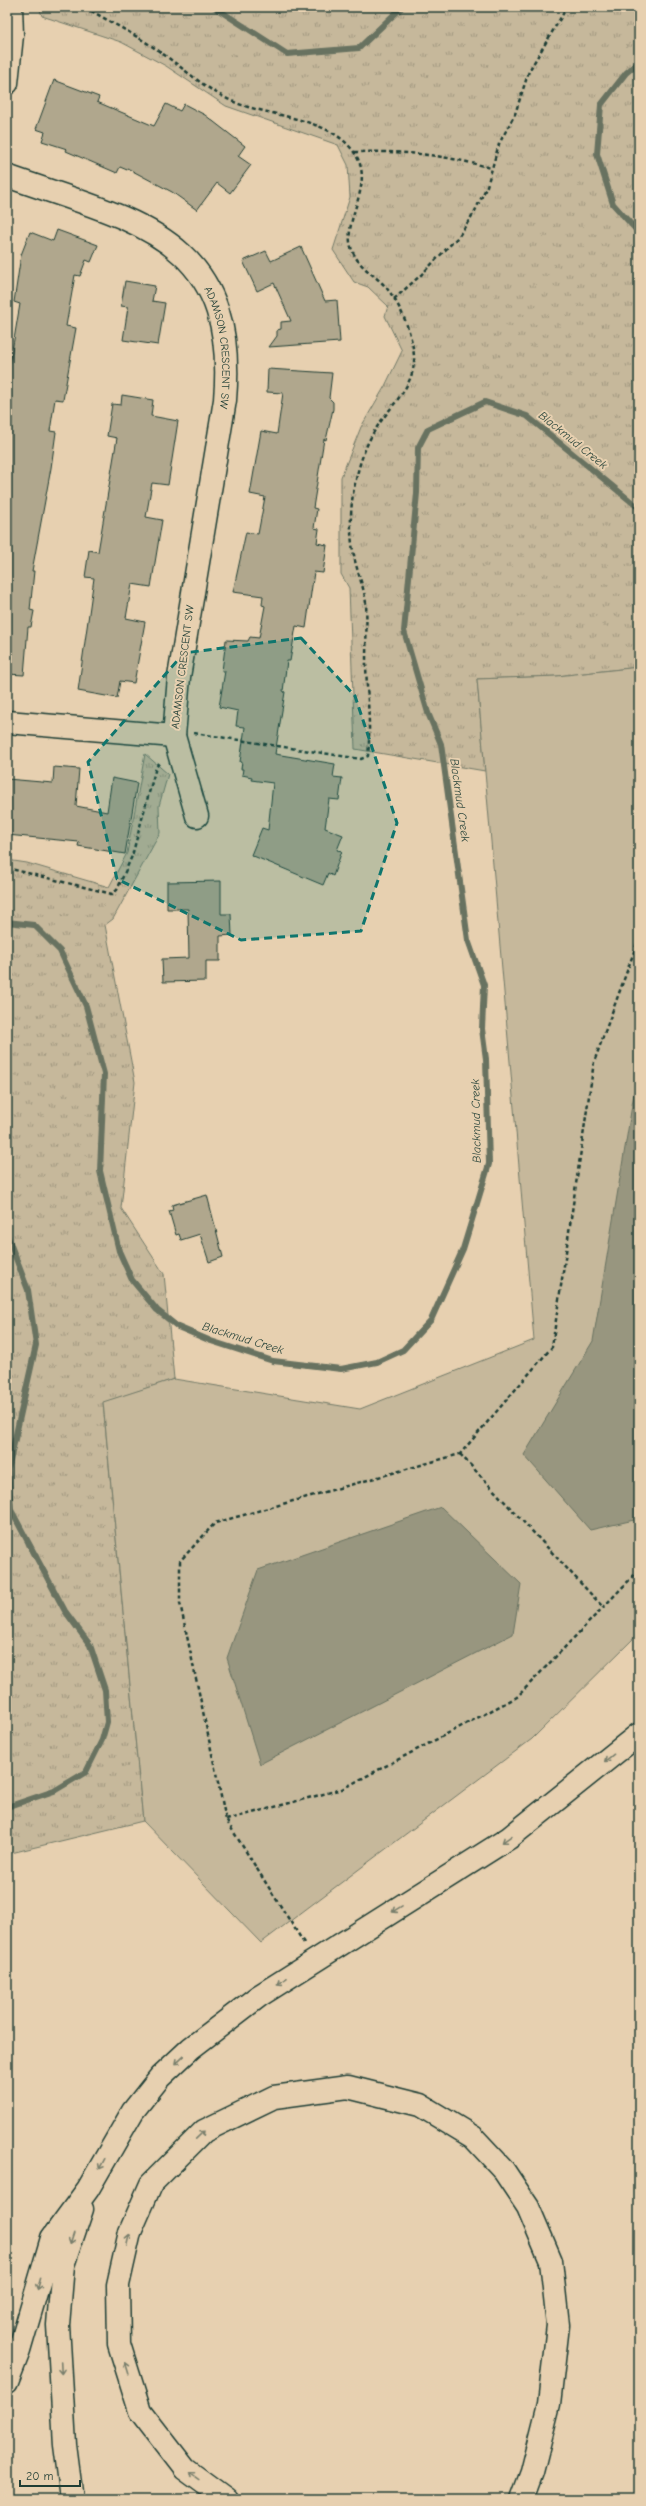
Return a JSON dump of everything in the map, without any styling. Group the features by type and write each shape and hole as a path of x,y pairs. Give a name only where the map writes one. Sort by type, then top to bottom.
{"main road":[{"path":"7,83 11,7"},
{"name":"ADAMSON CRESCENT SW","path":"7,176 118,215 160,235 175,247 203,279 214,300 222,323 227,353 225,400 181,661 174,736 197,816"},
{"name":"ADAMSON CRESCENT SW","path":"7,722 174,736"},
{"path":"7,2382 19,2351 52,2238 88,2189 133,2111 160,2078 191,2048 259,1996 509,1838 639,1734"},
{"path":"226,2499 185,2469 140,2412 119,2344 118,2285 130,2232 151,2184 204,2131 274,2097 348,2087 420,2105 473,2137 502,2168 528,2207 551,2261 558,2325 549,2404 532,2472 522,2499"},
{"path":"72,2499 65,2445 58,2325 63,2265 88,2189"}],"path":[{"path":"85,7 162,53 224,98 332,131 354,152 362,175 361,192 350,239 351,247 365,270 383,284 394,298 402,314 412,345 414,359 412,370 399,399 376,427 368,443 355,482 351,506 352,544 366,602 368,756 361,759 195,732"},
{"path":"394,298 422,275 459,236 484,195 499,144 515,114 528,71 567,7"},
{"path":"354,152 417,152 445,156 491,168"},
{"path":"7,868 112,894 117,890 132,856 156,767 162,759"},
{"path":"315,1960 226,1820 180,1603 180,1561 215,1523 460,1454 552,1347 594,1062 639,938"},
{"path":"460,1454 603,1607"},
{"path":"226,1820 342,1789 517,1697 639,1570"}],"highlighted area":[{"path":"301,638 355,696 397,823 361,931 241,940 117,879 88,762 184,653"}],"green space":[{"path":"39,7 639,7 639,667 557,676 477,679 485,771 355,749 349,588 341,574 341,477 361,427 385,386 402,351 385,316 388,306 368,287 354,282 333,250 350,197 348,165 338,145 226,106 166,66 121,42 42,16"},
{"path":"639,667 639,1633 532,1739 261,1943 143,1821 103,1402 174,1379 360,1409 534,1340 477,679 557,676"},
{"path":"145,754 168,774 159,806 160,833 113,919 105,925 135,1082 121,1208 164,1274 174,1379 103,1403 143,1821 7,1854 7,860 27,863 109,887 127,853"}],"shaded area":[{"path":"639,1063 639,1514 634,1520 590,1530 524,1455 593,1341"},
{"path":"441,1507 521,1584 513,1634 260,1764 227,1658 258,1570"}],"building":[{"path":"54,80 99,97 97,102 154,126 166,104 180,111 184,104 205,115 245,146 238,156 251,165 230,193 217,183 197,210 172,192 127,168 127,170 120,167 117,173 66,151 67,149 42,141 45,132 36,129"},
{"path":"57,230 98,245 91,262 86,260 80,276 75,275 66,326 76,328 63,400 55,399 50,431 56,432 32,571 34,571 30,610 34,611 31,627 28,627 24,675 7,674 7,363 10,363 20,304 14,302 21,255 30,232 53,241"},
{"path":"301,247 325,301 337,300 340,342 269,347 277,336 277,330 281,329 281,322 291,321 274,283 257,291 243,261 266,251 271,261"},
{"path":"125,281 155,286 152,301 165,303 158,345 123,340 128,307 121,306"},
{"path":"268,369 332,373 329,398 333,402 333,409 326,440 324,439 313,508 317,509 314,528 319,529 317,543 327,545 323,573 314,572 306,628 296,626 290,661 287,661 283,691 285,692 275,754 335,764 333,777 342,778 339,800 329,799 325,828 343,835 337,850 342,851 333,876 328,873 323,885 251,855 262,828 268,830 273,783 251,780 252,777 242,775 242,762 240,762 245,727 236,726 238,711 219,707 225,671 222,671 226,640 248,641 250,637 259,638 265,606 262,605 263,596 233,592 246,532 258,534 265,497 250,494 261,431 277,434 283,393 267,392"},
{"path":"122,395 153,400 151,416 178,421 168,485 152,483 146,517 162,520 151,587 132,584 126,618 145,622 134,683 120,681 117,698 78,691 94,578 85,577 89,550 98,552 117,438 107,436 112,404 121,405"},
{"path":"54,767 79,769 76,806 107,812 112,778 137,783 125,854 78,846 79,842 7,835 7,779 53,783"},
{"path":"221,881 221,914 231,914 232,935 220,936 220,961 206,961 206,981 163,982 162,959 189,958 188,909 167,909 167,882"},
{"path":"207,1195 223,1257 209,1262 200,1234 181,1240 179,1234 176,1235 169,1211 173,1210 172,1205"}],"waterway":[{"name":"Blackmud Creek","path":"214,7 287,54 359,48 402,7"},
{"name":"Blackmud Creek","path":"639,62 626,73 601,105 597,154 613,204 639,233"},
{"name":"Blackmud Creek","path":"7,922 34,925 60,951 86,1006 104,1074 100,1171 119,1251 132,1280 157,1310 178,1327 211,1341 273,1361 341,1369 377,1362 403,1350 431,1320 463,1249 489,1164 486,1059 482,1029 484,985 468,940 441,744 428,713 404,631 417,493 418,448 428,429 485,402 527,416 639,508"},
{"name":"Blackmud Creek","path":"7,1235 28,1290 36,1345 8,1470 11,1510 65,1611 90,1645 105,1690 107,1722 102,1740 86,1772 54,1791 7,1807"}]}
